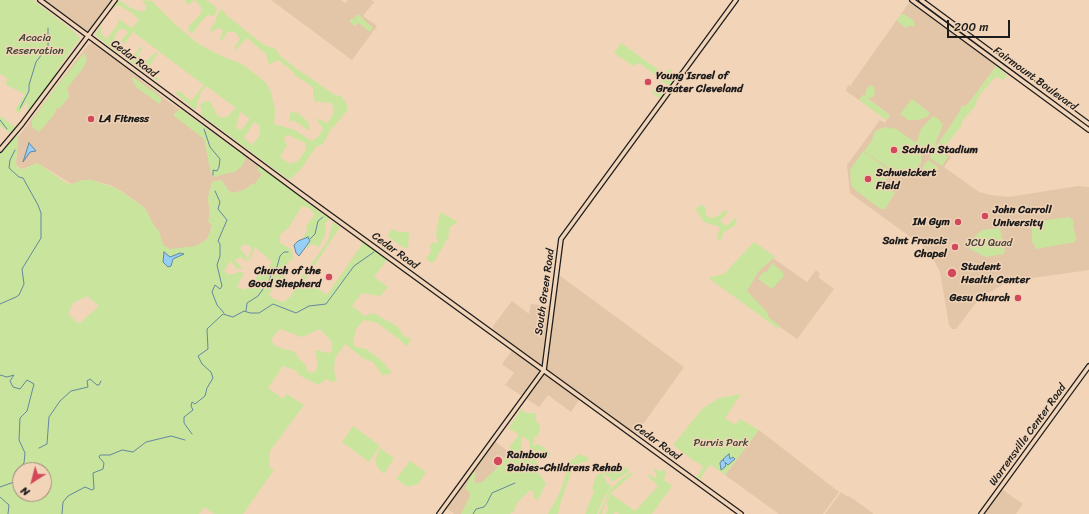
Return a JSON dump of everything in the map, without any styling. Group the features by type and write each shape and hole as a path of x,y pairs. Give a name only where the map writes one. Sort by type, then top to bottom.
{"main road":[{"name":"Cedar Road","path":"40,0 300,193 741,514"},
{"path":"0,150 22,124 114,0"},
{"name":"South Green Road","path":"439,514 544,370 561,239 736,0"},
{"name":"Fairmount Boulevard","path":"912,0 1089,130"},
{"name":"Fairmount Boulevard","path":"921,0 1089,124"},
{"path":"934,16 938,12"},
{"name":"Warrensville Center Road","path":"981,514 1089,366"}],"shaded area":[{"path":"40,0 115,0 88,35"},
{"path":"271,0 341,0 345,3 348,0 371,0 374,2 363,16 377,26 352,60"},
{"name":"John Carroll University","path":"911,0 998,64 937,146 951,157 944,167 979,192 990,195 1009,197 1078,186 1089,187 1089,270 1018,280 1002,285 979,299 956,329 952,329 949,325 940,272 931,255 920,244 850,193 847,165 880,120 885,123 890,115 863,95 859,100 846,91 848,85 850,86"},
{"path":"92,43 124,66 165,99 258,165 258,171 262,174 254,185 252,184 246,189 234,193 229,191 221,180 212,182 208,198 210,215 208,222 212,225 209,236 203,243 193,247 167,278 159,231 154,226 145,208 120,190 110,185 91,180 72,184 39,164 21,169 16,164 18,137 88,45"},
{"path":"754,245 807,282 816,270 820,274 818,277 834,289 797,339 720,284"},
{"path":"559,275 684,367 636,434 493,330 493,326 512,301 529,314 531,304 554,307"},
{"path":"514,348 581,397 571,412 548,395 539,407 505,385 514,373 502,364"},
{"path":"759,430 839,492 823,514 779,514 725,475"},
{"path":"493,440 509,452 463,514 454,514 448,509 442,510"},
{"path":"1000,488 1023,504 1016,514 981,514"},
{"path":"841,492 848,497 849,496 874,514 825,514"}],"green space":[{"name":"Acacia Reservation","path":"0,0 33,0 71,29 80,38 56,72 59,74 29,115 27,102 19,113 15,110 25,94 6,85 7,78 0,74"},
{"path":"119,0 129,7 141,12 146,10 146,5 142,0 152,1 177,26 197,43 217,54 242,64 266,83 271,92 275,110 274,124 295,130 311,141 317,138 323,129 316,118 327,123 333,114 333,106 330,102 324,103 319,101 316,103 313,96 313,88 310,85 296,76 290,69 278,60 269,65 266,54 247,38 234,51 235,46 240,39 235,32 227,32 223,40 220,40 223,30 217,28 211,32 210,29 216,21 217,14 222,9 226,15 264,45 276,49 280,56 297,69 335,95 341,96 347,104 347,111 330,131 323,144 316,147 301,169 289,180 200,114 202,112 200,105 203,102 210,101 217,115 222,118 228,116 236,108 206,86 200,94 196,109 194,109 175,93 177,91 181,92 191,101 204,85 133,32 124,44 121,41 128,32 124,29 119,29 116,33 113,44 121,52 119,54 95,35 101,26 101,33 107,39 119,22 117,18 132,28 139,20 132,13 118,5 112,10","holes":["240,112 250,119 241,130 236,128","254,122 260,126 260,135 252,145 244,138","285,135 291,136 305,143 305,151 298,161 290,164 280,157 287,145 284,140"]},
{"path":"185,0 195,0 187,5"},
{"path":"195,0 206,0 215,6 217,10 214,16 208,15 203,19 192,34 188,30 189,26 201,13 202,8"},
{"path":"358,14 373,28 370,32 360,24 358,23 355,26 349,21 352,18 358,22 354,18"},
{"path":"904,14 914,21 915,26 908,26 906,28 897,21 900,15"},
{"path":"621,43 663,73 671,69 674,81 670,86 659,80 660,78 639,63 633,66 614,53"},
{"path":"141,46 142,49 138,55 144,61 149,59 154,53 158,53 148,69 159,79 158,81 126,59 129,56 132,57"},
{"path":"84,53 87,60 84,67 68,87 68,93 70,96 60,108 56,109 54,115 39,132 32,127 32,120 56,87"},
{"path":"997,65 1007,76 1003,80 997,77 993,79 979,96 974,108 962,121 962,125 948,143 945,144 947,151 940,145 939,142 960,111 961,107 967,105"},
{"path":"133,77 162,99 159,104 136,87 132,79"},
{"path":"658,83 668,90 661,99 652,93"},
{"path":"870,85 874,87 875,91 874,96 868,99 890,115 886,120 859,100 863,95 865,96 867,88"},
{"path":"912,99 930,113 927,117 918,120 908,120 900,114"},
{"path":"180,109 246,157 242,166 235,172 215,177 211,174 204,139 174,116 174,114"},
{"path":"290,113 298,113 308,122 310,130 293,120 290,122"},
{"path":"0,116 18,129 15,133 18,137 16,164 18,168 24,169 36,163 66,183 72,184 82,180 91,180 116,188 145,208 154,226 159,231 163,245 170,249 196,246 206,240 212,228 212,224 208,222 210,215 208,198 212,182 221,180 229,191 234,193 246,189 252,184 254,185 262,174 258,171 258,162 302,194 300,197 330,219 325,223 326,233 319,247 311,244 307,250 310,238 302,239 307,231 306,226 315,214 309,208 302,206 289,227 280,235 279,242 292,250 293,259 289,261 286,268 288,270 284,277 288,279 282,285 272,289 269,295 272,298 283,302 290,297 306,268 314,261 328,240 333,222 340,227 305,280 327,295 365,240 389,257 374,277 388,287 380,296 362,293 352,306 365,316 373,313 397,326 405,337 411,338 408,345 406,346 377,323 364,320 356,329 353,344 356,347 366,349 381,360 391,371 390,374 382,375 373,362 364,359 345,344 335,358 334,371 337,380 333,382 326,379 318,385 299,375 295,370 283,366 268,388 283,399 287,394 304,405 270,451 269,467 274,470 243,514 214,514 204,507 199,514 0,514 0,150 13,135 0,126","holes":["244,244 250,246 252,249 248,259 250,260 255,247 272,262 262,274 256,272 257,277 245,290 237,287 244,273 239,272 229,275 224,271 231,261 237,269 243,268 235,261 241,257 248,262 246,256 240,248","87,296 99,306 79,324 68,314 73,303","280,329 302,337 320,329 332,342 332,352 330,353 315,350 318,366 316,371 311,373 307,371 306,365 299,359 295,352 275,346 271,339"]},
{"name":"Schula Stadium","path":"933,116 939,119 943,125 936,142 937,146 948,157 942,166 930,158 931,155 923,149 921,152 921,163 917,168 910,171 901,169 897,174 864,151 871,142 875,131 885,127 895,128 916,143 921,129"},
{"name":"Schweickert Field","path":"863,151 890,171 891,174 882,185 895,193 885,209 881,209 867,199 853,188 851,184 850,170"},
{"path":"928,160 939,168 933,177 922,168"},
{"path":"701,205 705,207 706,215 710,218 718,216 725,210 728,212 720,221 726,226 737,217 735,225 723,233 721,241 717,239 720,227 704,222 697,212 696,208"},
{"path":"440,212 458,222 450,227 448,238 434,262 431,263 426,258 431,252 430,245 433,242 437,244 438,242 436,233"},
{"path":"1069,217 1074,221 1073,227 1076,237 1075,242 1036,249 1032,241 1032,222"},
{"name":"JCU Quad","path":"1000,228 1005,252 1003,254 986,257 970,249 969,242 982,230"},
{"path":"392,229 399,232 409,232 408,248 404,248 387,236"},
{"path":"753,243 756,243 775,257 759,271 747,291 767,312 769,318 780,326 777,328 710,279 710,277 724,274"},
{"path":"772,263 783,272 783,277 772,289 758,279 764,271 766,273"},
{"name":"Purvis Park","path":"741,394 725,418 735,425 740,419 759,430 725,475 711,465 707,468 699,481 696,479 703,466 673,445 702,409 719,398"},
{"path":"521,409 526,413 535,413 536,421 540,425 538,437 535,436 533,446 538,444 551,453 546,459 542,456 542,452 539,450 532,453 530,452 529,441 523,436 521,437 522,450 533,457 537,462 535,472 539,473 546,484 538,500 534,498 533,491 529,491 517,503 514,511 510,514 461,514 470,496 470,493 465,488 473,472 476,474 474,481 476,483 482,482 496,469 509,452 522,461 523,460 509,450 509,447 519,435 508,429 506,432"},
{"path":"353,426 380,446 369,462 342,442"},
{"path":"380,448 394,458 384,474 377,467 375,460"},
{"path":"579,454 589,458 588,461 577,464 572,471 558,514 548,514 560,492 570,461"},
{"path":"410,461 426,472 418,484 408,487 396,479"},
{"path":"624,467 629,470 627,473 612,482 611,479 600,471 604,468 614,473"},
{"path":"653,468 662,472 663,469 666,472 664,480 672,486 652,514 619,514 615,511 614,514 606,514 608,506 606,504 611,494 635,511 658,486 648,476 649,474 655,478 657,476"},
{"path":"631,472 633,474 612,492 606,501 602,514 599,514 609,491"},
{"path":"599,473 603,474 607,483 612,486 603,499 597,514 585,514 594,491 592,489 596,476"}],"water":[{"path":"29,143 36,151 30,152 23,162"},
{"path":"308,237 310,241 299,256 296,253 294,245 298,241"},
{"path":"164,252 170,257 180,253 184,254 173,259 171,266 168,267 163,262"},
{"path":"729,454 730,459 733,457 735,459 728,465 725,462 726,466 721,470 720,463 722,460 724,461 723,459"}],"waterway":[{"path":"20,108 29,91 29,85 36,62 48,46 48,28"},
{"path":"0,120 7,129"},
{"path":"204,129 210,147 220,159 219,167 217,171 213,170 213,175"},
{"path":"0,304 19,295 24,284 22,269 41,238 41,213 38,205 23,178 19,177 9,168 10,160 15,150"},
{"path":"215,191 220,202 218,209 227,220 218,241 220,244 220,256 217,265 222,286 220,289 215,285 212,292 217,305 224,313"},
{"path":"310,239 315,234 318,221 323,217"},
{"path":"246,311 247,303 258,296 270,279 271,272 277,267 280,256 284,252 288,252"},
{"path":"192,434 184,423 184,417 193,410 191,406 192,402 195,404 205,396 207,388 213,378 211,372 202,364 198,356 208,349 207,329 223,314 233,317 244,311 259,313 273,304 296,313 309,306 326,304 354,266 374,252"},
{"path":"0,375 7,377 14,375 10,381 13,387 20,389 27,380 34,384 27,411 20,418 19,440 25,453 24,463 16,472 14,482 0,487"},
{"path":"39,448 47,444 49,417 60,401 71,391 88,387 87,381 90,379 97,385 99,385 101,381"},
{"path":"62,514 63,502 68,496 85,487 92,490 94,489 93,473 103,469 104,463 99,457 100,455 110,455 122,450 133,452 146,442 171,436 185,440"},
{"path":"473,514 476,509 484,507 492,493 515,483"},
{"path":"0,497 9,505 8,514"}],"place":[{"name":"Young Israel of Greater Cleveland","path":"648,82"},
{"name":"LA Fitness","path":"91,119"},
{"name":"Schula Stadium","path":"894,150"},
{"name":"Schweickert Field","path":"868,179"},
{"name":"John Carroll University","path":"985,216"},
{"name":"IM Gym","path":"958,222"},
{"name":"Saint Francis Chapel","path":"955,247"},
{"name":"Student Health Center","path":"952,273"},
{"name":"Church of the Good Shepherd","path":"329,277"},
{"name":"Gesu Church","path":"1018,298"},
{"name":"Rainbow Babies-Childrens Rehab","path":"498,461"}]}
